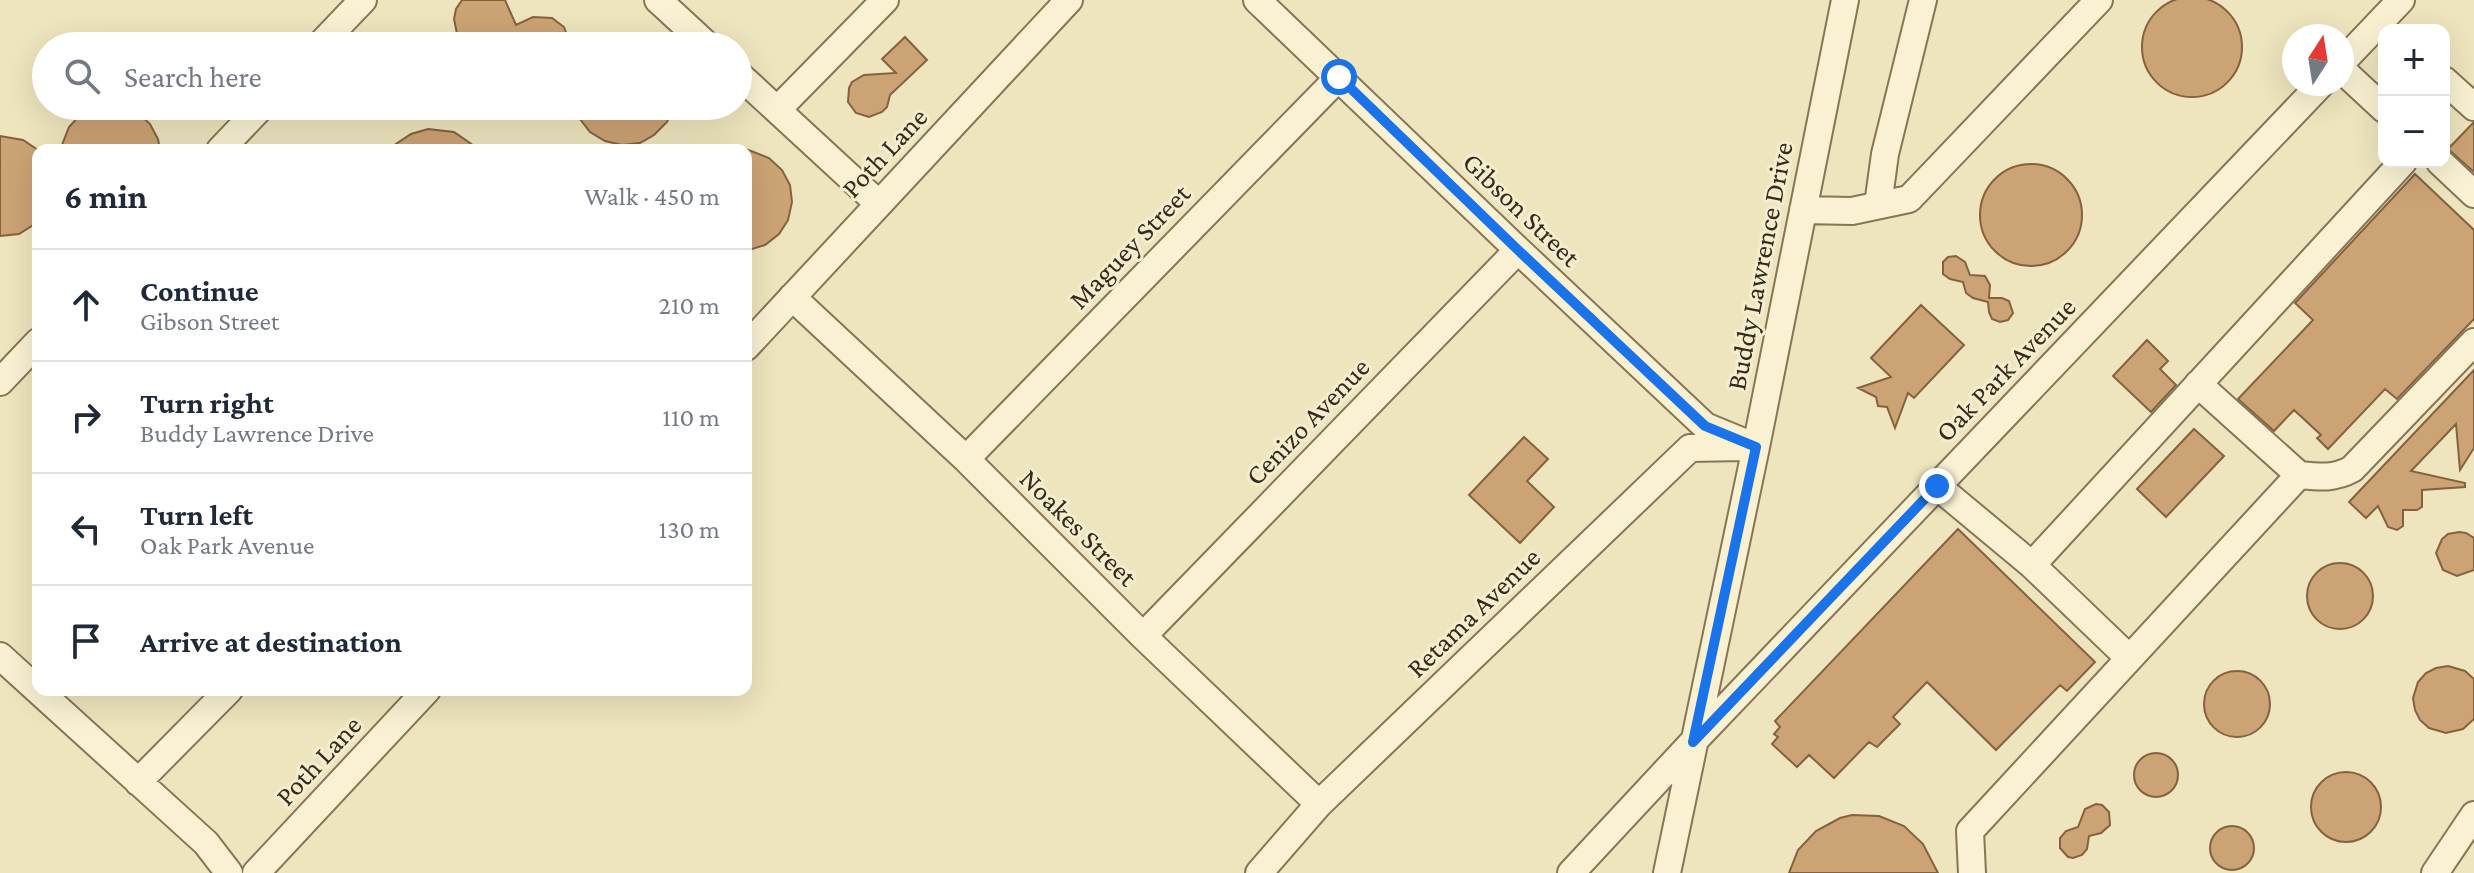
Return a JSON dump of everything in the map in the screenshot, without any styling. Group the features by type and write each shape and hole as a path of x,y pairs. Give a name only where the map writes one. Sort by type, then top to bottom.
{"street":[{"path":"332,32 363,0"},
{"path":"658,0 693,32"},
{"path":"777,110 885,0"},
{"name":"Poth Lane","path":"752,340 1069,0"},
{"name":"Gibson Street","path":"1257,0 1705,426 1756,447"},
{"name":"Buddy Lawrence Drive","path":"1667,873 1845,0"},
{"path":"1878,205 1885,154 1923,0"},
{"path":"1803,210 1852,211 1909,199 2099,0"},
{"path":"2385,24 2401,0"},
{"path":"2354,52 2378,31"},
{"name":"Maguey Street","path":"966,459 1339,77"},
{"path":"2354,81 2378,103"},
{"path":"2450,85 2474,107"},
{"path":"752,87 879,204"},
{"name":"Oak Park Avenue","path":"1571,873 2310,96"},
{"path":"226,144 249,120"},
{"path":"2032,565 2397,168"},
{"path":"2446,168 2474,194"},
{"name":"Cenizo Avenue","path":"1143,636 1518,250"},
{"name":"Noakes Street","path":"792,297 966,459 1143,636 1319,804"},
{"path":"2198,384 2299,475 2339,476 2352,469 2474,342"},
{"path":"0,382 32,348"},
{"name":"Retama Avenue","path":"1259,873 1319,804 1690,448 1756,447"},
{"path":"1972,873 1970,831 2299,475"},
{"path":"1937,486 2032,565 2129,658"},
{"path":"0,656 32,685"},
{"path":"44,696 206,843 229,873"},
{"path":"138,782 223,696"},
{"name":"Poth Lane","path":"256,873 421,696"},
{"path":"2435,873 2474,815"}],"building":[{"path":"2179,-1 2205,-1 2220,5 2234,19 2241,37 2241,57 2234,75 2220,89 2202,96 2182,96 2164,89 2150,75 2143,57 2143,37 2150,19 2164,5"},
{"path":"462,0 505,0 516,25 533,17 552,18 566,32 457,32 456,9"},
{"path":"905,37 927,60 890,95 882,112 869,117 856,113 848,102 852,82 864,75 896,73 882,59"},
{"path":"75,120 146,120 159,144 62,144"},
{"path":"581,120 668,120 654,135 640,143 618,144 590,132"},
{"path":"2474,123 2474,172 2450,151 2450,147"},
{"path":"428,129 454,132 471,144 396,144 411,134"},
{"path":"0,136 23,140 32,146 32,226 19,234 0,236"},
{"path":"752,151 769,158 782,170 790,185 792,202 788,220 779,234 765,245 752,249"},
{"path":"2031,164 2060,172 2074,186 2082,215 2074,244 2060,258 2031,266 2002,258 1988,244 1980,215 1988,186 2002,172"},
{"path":"2415,174 2474,230 2474,319 2397,399 2385,389 2328,449 2317,438 2321,435 2294,410 2274,431 2238,399 2313,320 2295,303"},
{"path":"1956,256 1965,262 1970,275 1985,276 1990,285 1989,298 2009,301 2013,313 2008,320 2000,322 1992,319 1988,302 1973,298 1966,293 1963,282 1943,274 1943,262 1948,257"},
{"path":"1921,305 1964,345 1914,398 1908,393 1895,428 1887,407 1878,406 1876,397 1858,388 1891,377 1871,358"},
{"path":"2147,340 2168,361 2160,369 2176,385 2151,412 2113,376"},
{"path":"2474,370 2474,448 2460,470 2456,424 2411,471 2465,483 2465,487 2422,490 2422,507 2403,510 2403,526 2397,530 2388,527 2378,506 2366,518 2349,502"},
{"path":"2194,429 2224,456 2166,517 2137,489"},
{"path":"1524,437 1548,459 1527,481 1554,507 1520,543 1469,495"},
{"path":"1958,529 2095,662 2067,691 2060,685 1996,750 1927,682 1893,717 1900,724 1877,747 1869,742 1834,778 1809,755 1797,767 1772,744 1778,737 1774,734 1780,727 1775,721"},
{"path":"2459,532 2474,538 2474,570 2457,576 2443,570 2436,553 2442,539"},
{"path":"2340,563 2353,565 2368,578 2373,596 2371,609 2358,624 2340,629 2327,627 2312,614 2307,596 2309,583 2322,568"},
{"path":"2448,666 2465,671 2474,679 2474,719 2463,729 2446,733 2429,728 2420,720 2413,698 2418,682 2426,673"},
{"path":"2237,671 2250,674 2260,681 2267,691 2270,704 2267,717 2260,727 2250,734 2237,737 2224,734 2214,727 2207,717 2204,704 2207,691 2214,681 2224,674"},
{"path":"2156,753 2172,759 2178,775 2172,791 2156,797 2140,791 2134,775 2140,759"},
{"path":"2346,772 2371,782 2381,807 2371,832 2346,842 2321,832 2311,807 2321,782"},
{"path":"2096,804 2109,812 2110,825 2101,833 2089,836 2087,849 2082,855 2068,857 2060,848 2060,838 2066,831 2078,827 2085,809"},
{"path":"1852,815 1879,816 1904,826 1923,844 1938,873 1789,873 1798,850 1816,831"},
{"path":"2232,826 2248,832 2254,848 2248,864 2232,870 2216,864 2210,848 2216,832"}],"route":[{"path":"1339,77 1705,426 1756,447 1693,742 1937,486"}]}
